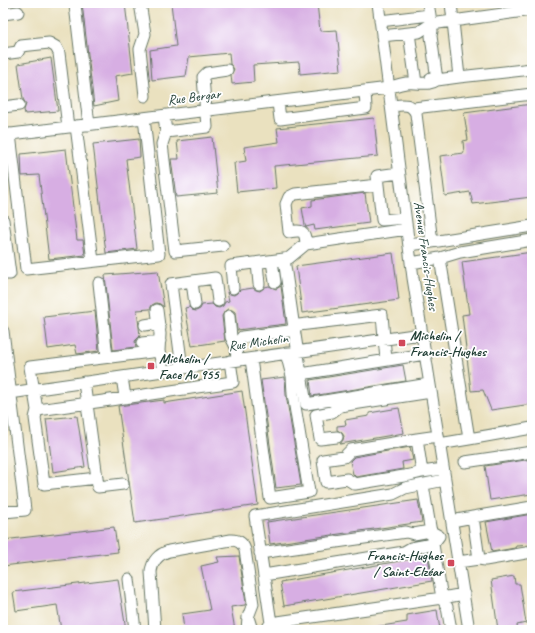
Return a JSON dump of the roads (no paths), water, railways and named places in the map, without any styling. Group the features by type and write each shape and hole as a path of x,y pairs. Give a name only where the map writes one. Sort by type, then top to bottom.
{"street":[{"path":"140,3 145,34 140,49 145,96"},
{"name":"Avenue Francis-Hughes","path":"378,3 408,245 424,354 469,630"},
{"path":"428,3 437,80"},
{"path":"451,3 460,77"},
{"path":"74,5 89,125"},
{"path":"380,21 454,21 532,10"},
{"path":"3,14 18,12"},
{"path":"393,20 395,35"},
{"path":"382,36 419,32 431,20"},
{"path":"409,33 416,83"},
{"path":"3,54 18,52 21,46 49,43 56,47 59,53 93,261"},
{"name":"Rue Bergar","path":"6,135 389,88 396,85 433,83 437,80 532,69"},
{"path":"166,132 207,127 202,80 204,75 207,73 227,70"},
{"path":"278,102 280,119 366,108 365,91"},
{"path":"391,106 406,104 414,108 532,94"},
{"path":"3,107 19,105"},
{"path":"414,108 432,242"},
{"path":"164,116 166,132 162,144 175,252 223,246"},
{"path":"6,135 26,269 160,254 144,118"},
{"path":"399,173 377,176 382,220 405,218"},
{"path":"306,244 305,235 302,232 289,232 286,204 290,196 378,184"},
{"path":"3,220 10,274 3,274"},
{"path":"408,245 532,226"},
{"path":"233,288 231,266 289,258 306,244 407,229"},
{"path":"411,263 440,258 460,252 532,240"},
{"path":"440,258 469,439"},
{"path":"284,259 306,404 430,388"},
{"path":"272,261 275,282"},
{"path":"257,263 259,284"},
{"path":"182,368 171,284 216,278 218,301"},
{"path":"192,282 195,304"},
{"path":"99,283 107,357"},
{"path":"157,310 160,328 160,346 163,371"},
{"path":"37,410 233,382 236,347 242,337 289,331 300,325 382,315 386,360"},
{"path":"229,316 231,337 236,347"},
{"path":"145,325 151,324 160,328"},
{"path":"3,331 7,393 26,510 4,512"},
{"name":"Rue Michelin","path":"7,393 421,334"},
{"path":"142,342 160,346"},
{"path":"97,478 44,484 35,418 37,410 30,367 107,357 160,346"},
{"path":"251,358 270,498 309,492 293,394 294,386 286,354"},
{"path":"301,374 424,354"},
{"path":"122,377 124,397"},
{"path":"84,382 98,487 123,484"},
{"path":"337,437 320,439 316,416 332,412 340,406 430,388"},
{"path":"444,474 422,472 355,484 347,479 326,482 323,460 344,457 351,450 417,439 469,439 532,428"},
{"path":"417,439 422,472"},
{"path":"465,462 532,452"},
{"path":"444,474 432,482 405,488 393,494 254,516 264,576 268,627 464,594"},
{"path":"423,485 434,537 442,598 447,607 451,630"},
{"path":"452,521 532,507"},
{"path":"473,517 479,559"},
{"path":"260,552 406,532 434,537"},
{"path":"264,576 404,552 434,537 454,534"},
{"path":"155,630 151,572 156,559 161,554 169,551 231,540 239,541 244,548 253,604 248,617 247,630"},
{"path":"458,562 479,559 485,560 532,552"},
{"path":"129,578 135,630"},
{"path":"248,617 252,630"}],"place":[{"name":"Michelin / Francis-Hughes","path":"402,343"},
{"name":"Michelin / Face Au 955","path":"151,366"},
{"name":"Francis-Hughes / Saint-Elzéar","path":"451,563"}]}
